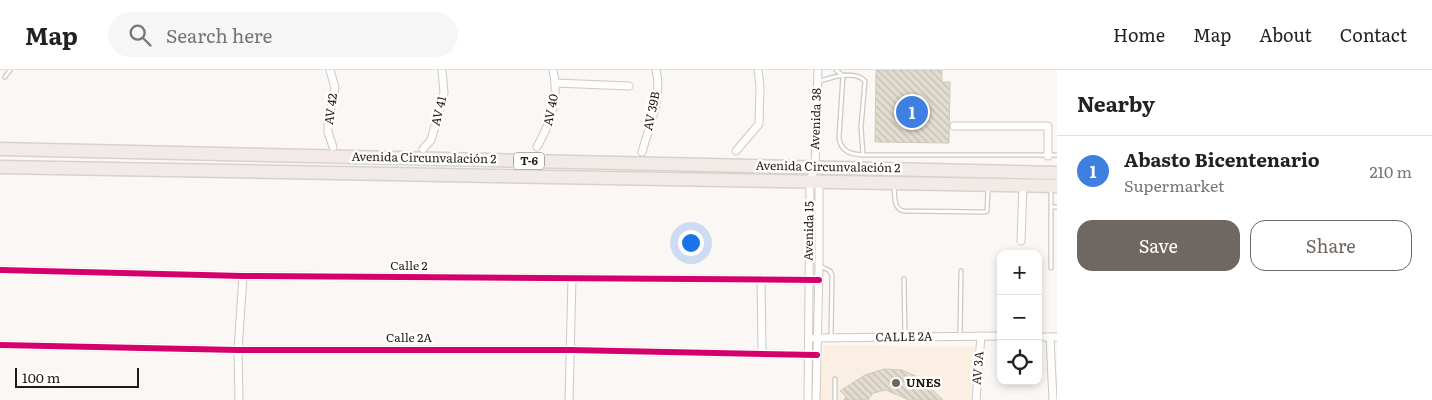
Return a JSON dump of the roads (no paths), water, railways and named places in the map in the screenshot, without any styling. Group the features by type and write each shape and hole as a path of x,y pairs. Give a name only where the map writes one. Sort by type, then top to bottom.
{"highway":[{"name":"Avenida Circunvalación 2","path":"0,150 1057,172"},
{"name":"Avenida Circunvalación 2","path":"0,167 1054,186"}],"street":[{"name":"AV 42","path":"330,70 335,88 328,121 328,132 333,147"},
{"name":"AV 41","path":"424,149 431,140 444,93 442,70"},
{"name":"AV 40","path":"537,147 546,131 553,109 554,70"},
{"name":"AV 39B","path":"642,152 657,99 658,78 656,70"},
{"path":"736,151 759,124 760,86 758,70"},
{"name":"Avenida 38","path":"815,181 818,70"},
{"path":"555,83 629,86"},
{"path":"954,126 1048,126 1048,156"},
{"name":"Avenida 15","path":"815,181 819,266 816,400"},
{"name":"Avenida 15","path":"808,400 809,280 815,181"},
{"path":"1022,240 1023,185"},
{"name":"Calle 2","path":"0,270 243,276 819,280"},
{"path":"239,400 238,350 243,276"},
{"path":"569,400 572,278"},
{"path":"762,279 762,352"},
{"name":"AV 3A","path":"976,400 981,336"},
{"name":"CALLE 2A","path":"808,338 997,336"},
{"path":"1053,400 1054,337"},
{"name":"Calle 2A","path":"0,345 238,350 762,352 817,355"}],"lane":[{"path":"5,77 10,70"},
{"path":"836,70 842,75"},
{"path":"818,82 837,75 858,76 862,78 864,82 861,127 863,155"},
{"path":"842,75 839,138 840,145 844,150 863,155 1057,156"},
{"path":"894,183 896,206 904,212 985,212 987,211 988,184"},
{"path":"1051,268 1051,207 1054,186"},
{"path":"1051,207 1057,207"},
{"path":"819,266 830,271 832,275 831,338"},
{"path":"960,336 961,271"},
{"path":"904,279 905,338"},
{"path":"835,379 835,400"}],"place":[{"name":"Abasto Bicentenario","path":"912,112"},
{"name":"UNES","path":"896,383"}]}
